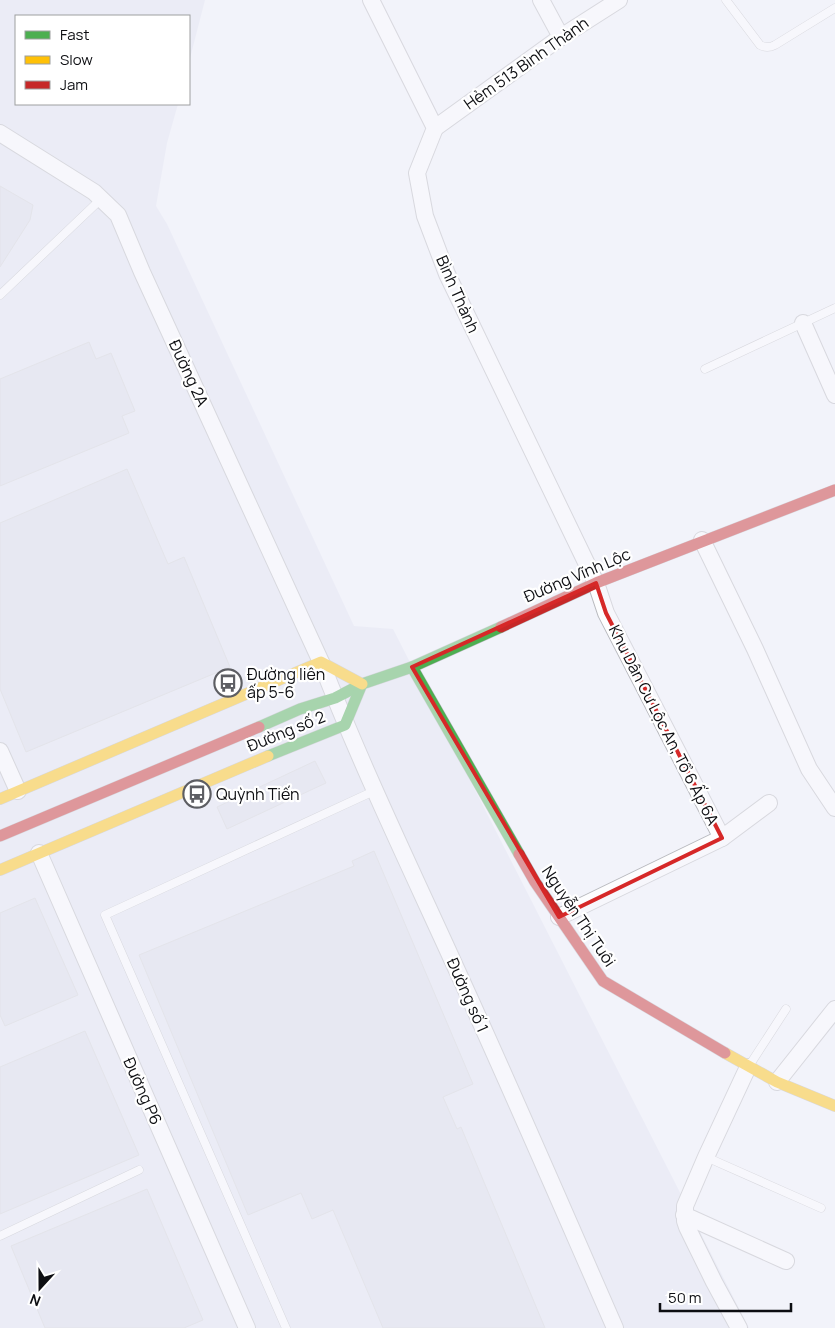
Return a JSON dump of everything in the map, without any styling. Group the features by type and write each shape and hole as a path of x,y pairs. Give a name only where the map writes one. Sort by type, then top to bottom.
{"main road":[{"name":"Đường Vĩnh Lộc","path":"335,698 362,684 412,667 596,583 702,540 835,490"},
{"path":"0,799 321,662 362,684"},
{"name":"Nguyễn Thị Tuôi","path":"412,667 535,882 603,981 748,1067 777,1082 835,1106"},
{"name":"Đường số 2","path":"0,870 303,741 345,725 362,684"},
{"name":"Đường số 2","path":"0,836 286,716 335,698"}],"street":[{"path":"371,0 435,128"},
{"path":"542,0 561,37"},
{"name":"Hẻm 513 Bình Thành","path":"435,128 561,37 619,0"},
{"name":"Bình Thành","path":"435,128 417,173 425,216 449,280 596,583"},
{"name":"Đường 2A","path":"0,133 94,192 118,215 142,272 321,662"},
{"path":"803,323 835,395"},
{"path":"702,540 755,648 809,769 835,808"},
{"name":"Khu Dân Cư Lộc An, Tổ 6 Ấp 6A","path":"560,917 722,838 606,613 596,583"},
{"name":"Đường số 1","path":"321,662 345,725 374,791 456,967 615,1328"},
{"path":"0,751 18,791"},
{"path":"722,838 769,803"},
{"name":"Đường P6","path":"38,853 248,1328"},
{"path":"777,1082 835,1009"},
{"path":"739,1328 687,1227 684,1215 685,1206 706,1157 748,1067"},
{"path":"684,1215 786,1261"}],"lane":[{"path":"726,0 760,45 770,48 835,8"},
{"path":"0,295 101,199"},
{"path":"705,368 835,308"},
{"path":"286,1328 105,916 374,791"},
{"path":"748,1067 786,1009"},
{"path":"706,1157 821,1208"},
{"path":"0,1236 139,1170"}],"highlighted area":[{"path":"596,583 606,613 722,838 559,917 412,667"}],"shaded area":[{"path":"0,0 205,0 190,58 190,15 15,15 15,105 178,105 167,143 156,206 167,224 354,626 393,629 749,1328 0,1328"}],"building":[{"path":"0,186 33,205 30,220 0,267"},
{"path":"89,342 96,359 111,353 135,411 122,416 129,433 0,486 0,379"},
{"path":"127,469 168,564 184,557 230,667 26,752 0,689 0,523"},
{"path":"315,761 326,783 227,829 217,807"},
{"path":"374,851 473,1084 443,1097 457,1129 461,1127 545,1328 383,1328 333,1210 312,1219 301,1193 248,1215 139,955 354,866 352,861"},
{"path":"35,898 78,995 5,1026 0,1015 0,913"},
{"path":"85,1031 139,1155 0,1214 0,1067"},
{"path":"147,1189 203,1320 184,1328 45,1328 11,1246"}],"traffic: fast":[{"path":"259,727 300,709 335,698 362,684 412,667 501,627"},
{"path":"412,667 519,854"},
{"path":"268,756 345,725 362,684"}],"traffic: slow":[{"path":"0,799 321,662 362,684"},
{"path":"0,870 268,756"},
{"path":"725,1053 777,1082 835,1106"}],"traffic: jam":[{"path":"501,627 596,583 835,490"},
{"path":"0,836 259,727"},
{"path":"519,854 535,882 603,981 725,1053"}],"place":[{"name":"Đường liên ấp 5-6","path":"228,683"},
{"name":"Quỳnh Tiến","path":"197,794"}]}
